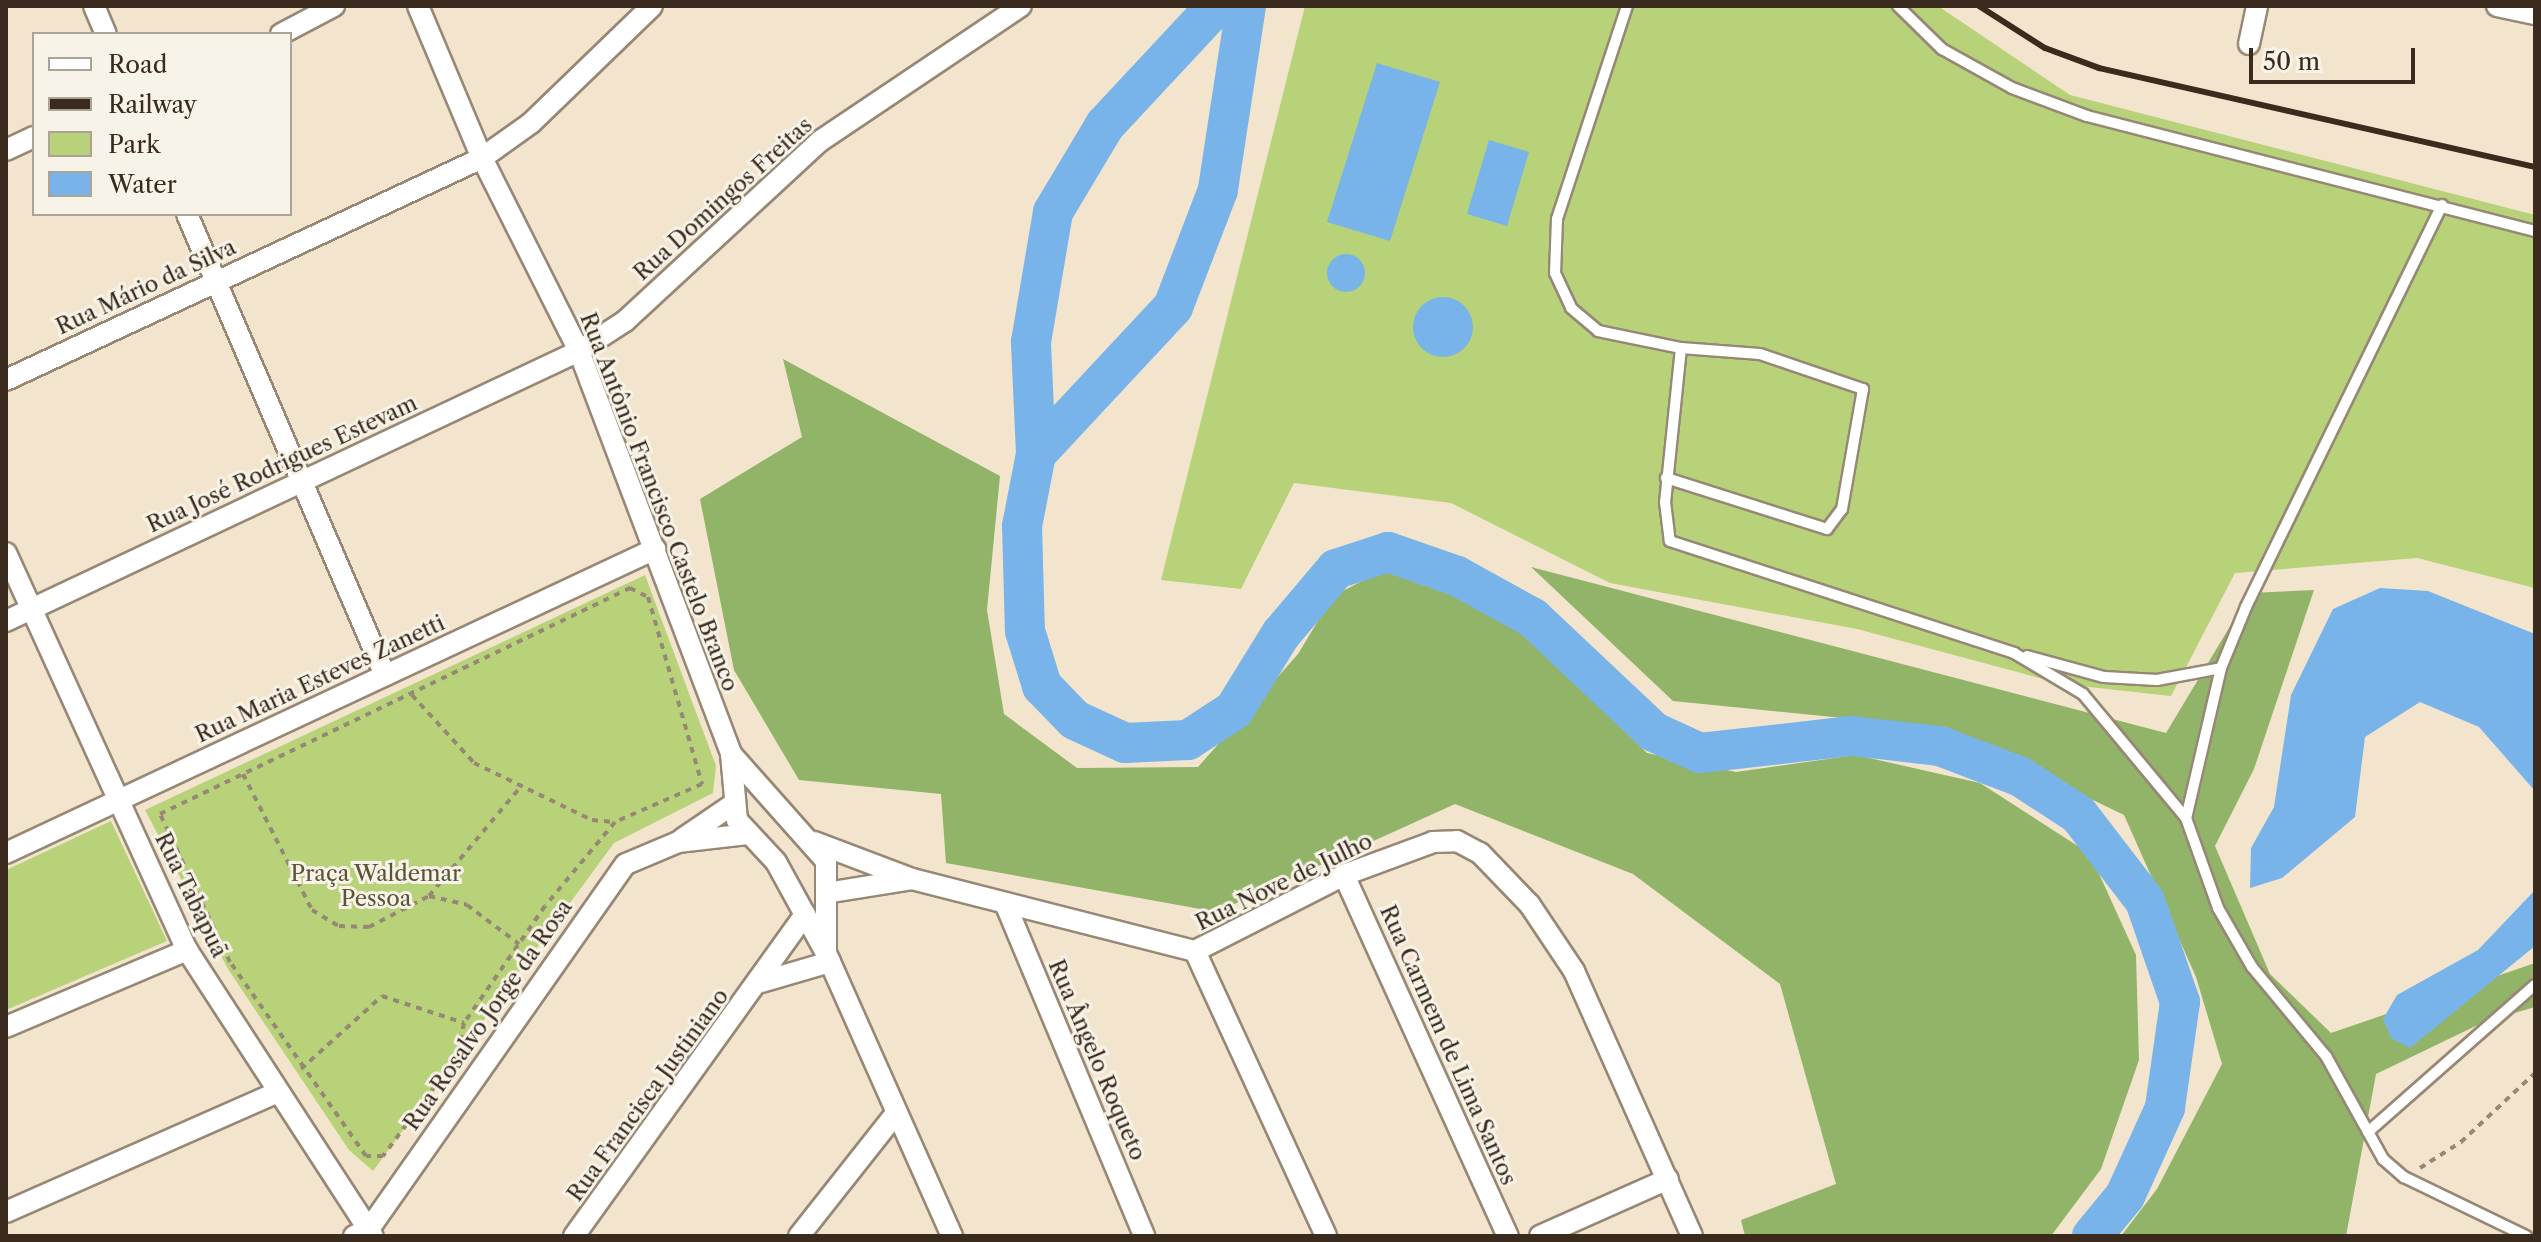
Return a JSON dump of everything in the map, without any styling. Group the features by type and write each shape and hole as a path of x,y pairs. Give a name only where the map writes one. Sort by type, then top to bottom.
{"street":[{"path":"94,6 105,32"},
{"path":"285,32 334,6"},
{"name":"Rua Antônio Francisco Castelo Branco","path":"418,6 482,158 579,351 731,754 756,789 814,842 832,892 828,957"},
{"name":"Rua Mário da Silva","path":"6,380 482,158 531,123 652,6"},
{"name":"Rua Domingos Freitas","path":"579,351 625,321 820,141 1021,6"},
{"path":"2249,44 2257,6"},
{"path":"2497,6 2535,14"},
{"path":"6,150 32,138"},
{"path":"188,216 304,480 385,675"},
{"name":"Rua José Rodrigues Estevam","path":"6,621 579,351"},
{"name":"Rua Maria Esteves Zanetti","path":"6,853 655,549"},
{"name":"Rua Tabapuã","path":"6,553 187,950 365,1234"},
{"name":"Rua Antônio Francisco Castelo Branco","path":"731,754 732,805 748,834 776,862 828,957 952,1236"},
{"name":"Rua Rosalvo Jorge da Rosa","path":"678,842 732,805"},
{"name":"Rua Rosalvo Jorge da Rosa","path":"365,1234 612,879 644,852 678,842 748,834"},
{"name":"Rua Nove de Julho","path":"814,842 912,879 1195,951 1344,875 1433,842 1457,841 1480,853 1530,905 1574,971 1692,1236"},
{"name":"Rua Carmem de Lima Santos","path":"1344,875 1508,1236"},
{"path":"832,892 912,879"},
{"name":"Rua Ângelo Roqueto","path":"1005,903 1144,1236"},
{"name":"Rua Francisca Justiniano","path":"574,1236 761,982 805,914"},
{"path":"6,1027 187,950"},
{"path":"1195,951 1326,1236"},
{"name":"Rua Francisca Justiniano","path":"761,982 828,957"},
{"path":"6,1212 278,1092"},
{"path":"799,1236 896,1113"},
{"path":"1540,1236 1668,1179"}],"lane":[{"path":"1627,6 1557,219 1555,273 1571,308 1598,331 1681,348 1760,354 1863,389 1842,509 1827,529 1666,478"},
{"path":"1898,6 1942,49 2012,88 2087,116 2535,231"},
{"path":"2186,818 2221,668 2442,205"},
{"path":"1681,348 1666,478 1670,541 2014,653 2104,677 2157,680 2221,668"},
{"path":"2014,653 2083,694 2186,818 2218,908 2252,967 2312,1036 2368,1132 2404,1177 2526,1236"},
{"path":"2368,1132 2535,985"}],"path":[{"path":"641,588 703,769 702,784 615,822 519,944 464,1023 457,1057 383,1156 366,1156 301,1069 230,962 161,826 160,814 243,774 641,588"},
{"path":"412,695 474,763 592,820 615,822"},
{"path":"243,774 312,910 339,926 369,927 429,896 522,785"},
{"path":"429,896 467,905 519,944"},
{"path":"301,1069 382,996 464,1023"},
{"path":"2404,1177 2461,1142 2535,1073"}],"green space":[{"path":"1305,6 1938,6 2070,95 2535,215 2535,588 2417,558 2235,573 2171,696 2062,684 1857,629 1610,583 1451,503 1294,483 1241,589 1161,580"},
{"path":"783,359 1000,476 987,610 1004,714 1077,768 1198,767 1298,654 1333,596 1395,564 1510,620 1647,753 1736,772 1856,755 1980,783 2090,854 2136,955 2139,1060 2101,1169 2051,1236 1745,1236 1741,1220 1836,1184 1780,984 1633,874 1455,804 1217,912 946,863 941,794 799,780 734,670 700,499 802,437"},
{"path":"1531,567 2166,733 2250,593 2314,590 2254,769 2215,846 2270,974 2331,1033 2535,963 2535,1007 2484,1022 2376,1074 2346,1236 2121,1236 2157,1189 2222,1064 2196,977 2124,815 1943,728 1673,701"},
{"name":"Praça Waldemar Pessoa","path":"645,575 716,766 713,793 614,843 373,1171 349,1150 228,969 145,810"},
{"path":"111,821 167,941 6,1010 6,870"}],"water":[{"path":"1377,63 1440,82 1390,241 1327,222"},
{"path":"1489,140 1529,152 1507,226 1467,214"},
{"path":"1346,254 1360,259 1365,273 1360,287 1346,292 1332,287 1327,273 1332,259"},
{"path":"1443,297 1455,299 1464,306 1471,315 1471,339 1464,348 1455,355 1443,357 1431,355 1422,348 1415,339 1413,327 1415,315 1422,306 1431,299"},
{"path":"2380,588 2428,591 2535,634 2535,791 2479,727 2420,702 2365,737 2355,817 2282,878 2250,888 2251,848 2274,807 2291,695 2333,609"},
{"path":"2535,890 2535,946 2410,1048 2391,1038 2383,1019 2397,995 2478,950"}],"waterway":[{"path":"1036,454 1031,342 1053,212 1105,125 1216,6"},
{"path":"1246,6 1218,190 1173,307 1036,454 1022,526 1025,631 1042,686 1075,720 1125,743 1188,740 1234,710 1281,634 1336,569 1388,552 1457,576 1533,618 1654,732 1700,753 1852,736 1940,746 2021,777 2079,815 2145,901 2180,1002 2165,1108 2125,1196 2092,1236"}],"railway":[{"path":"1979,6 2045,48 2099,68 2535,167"}]}
